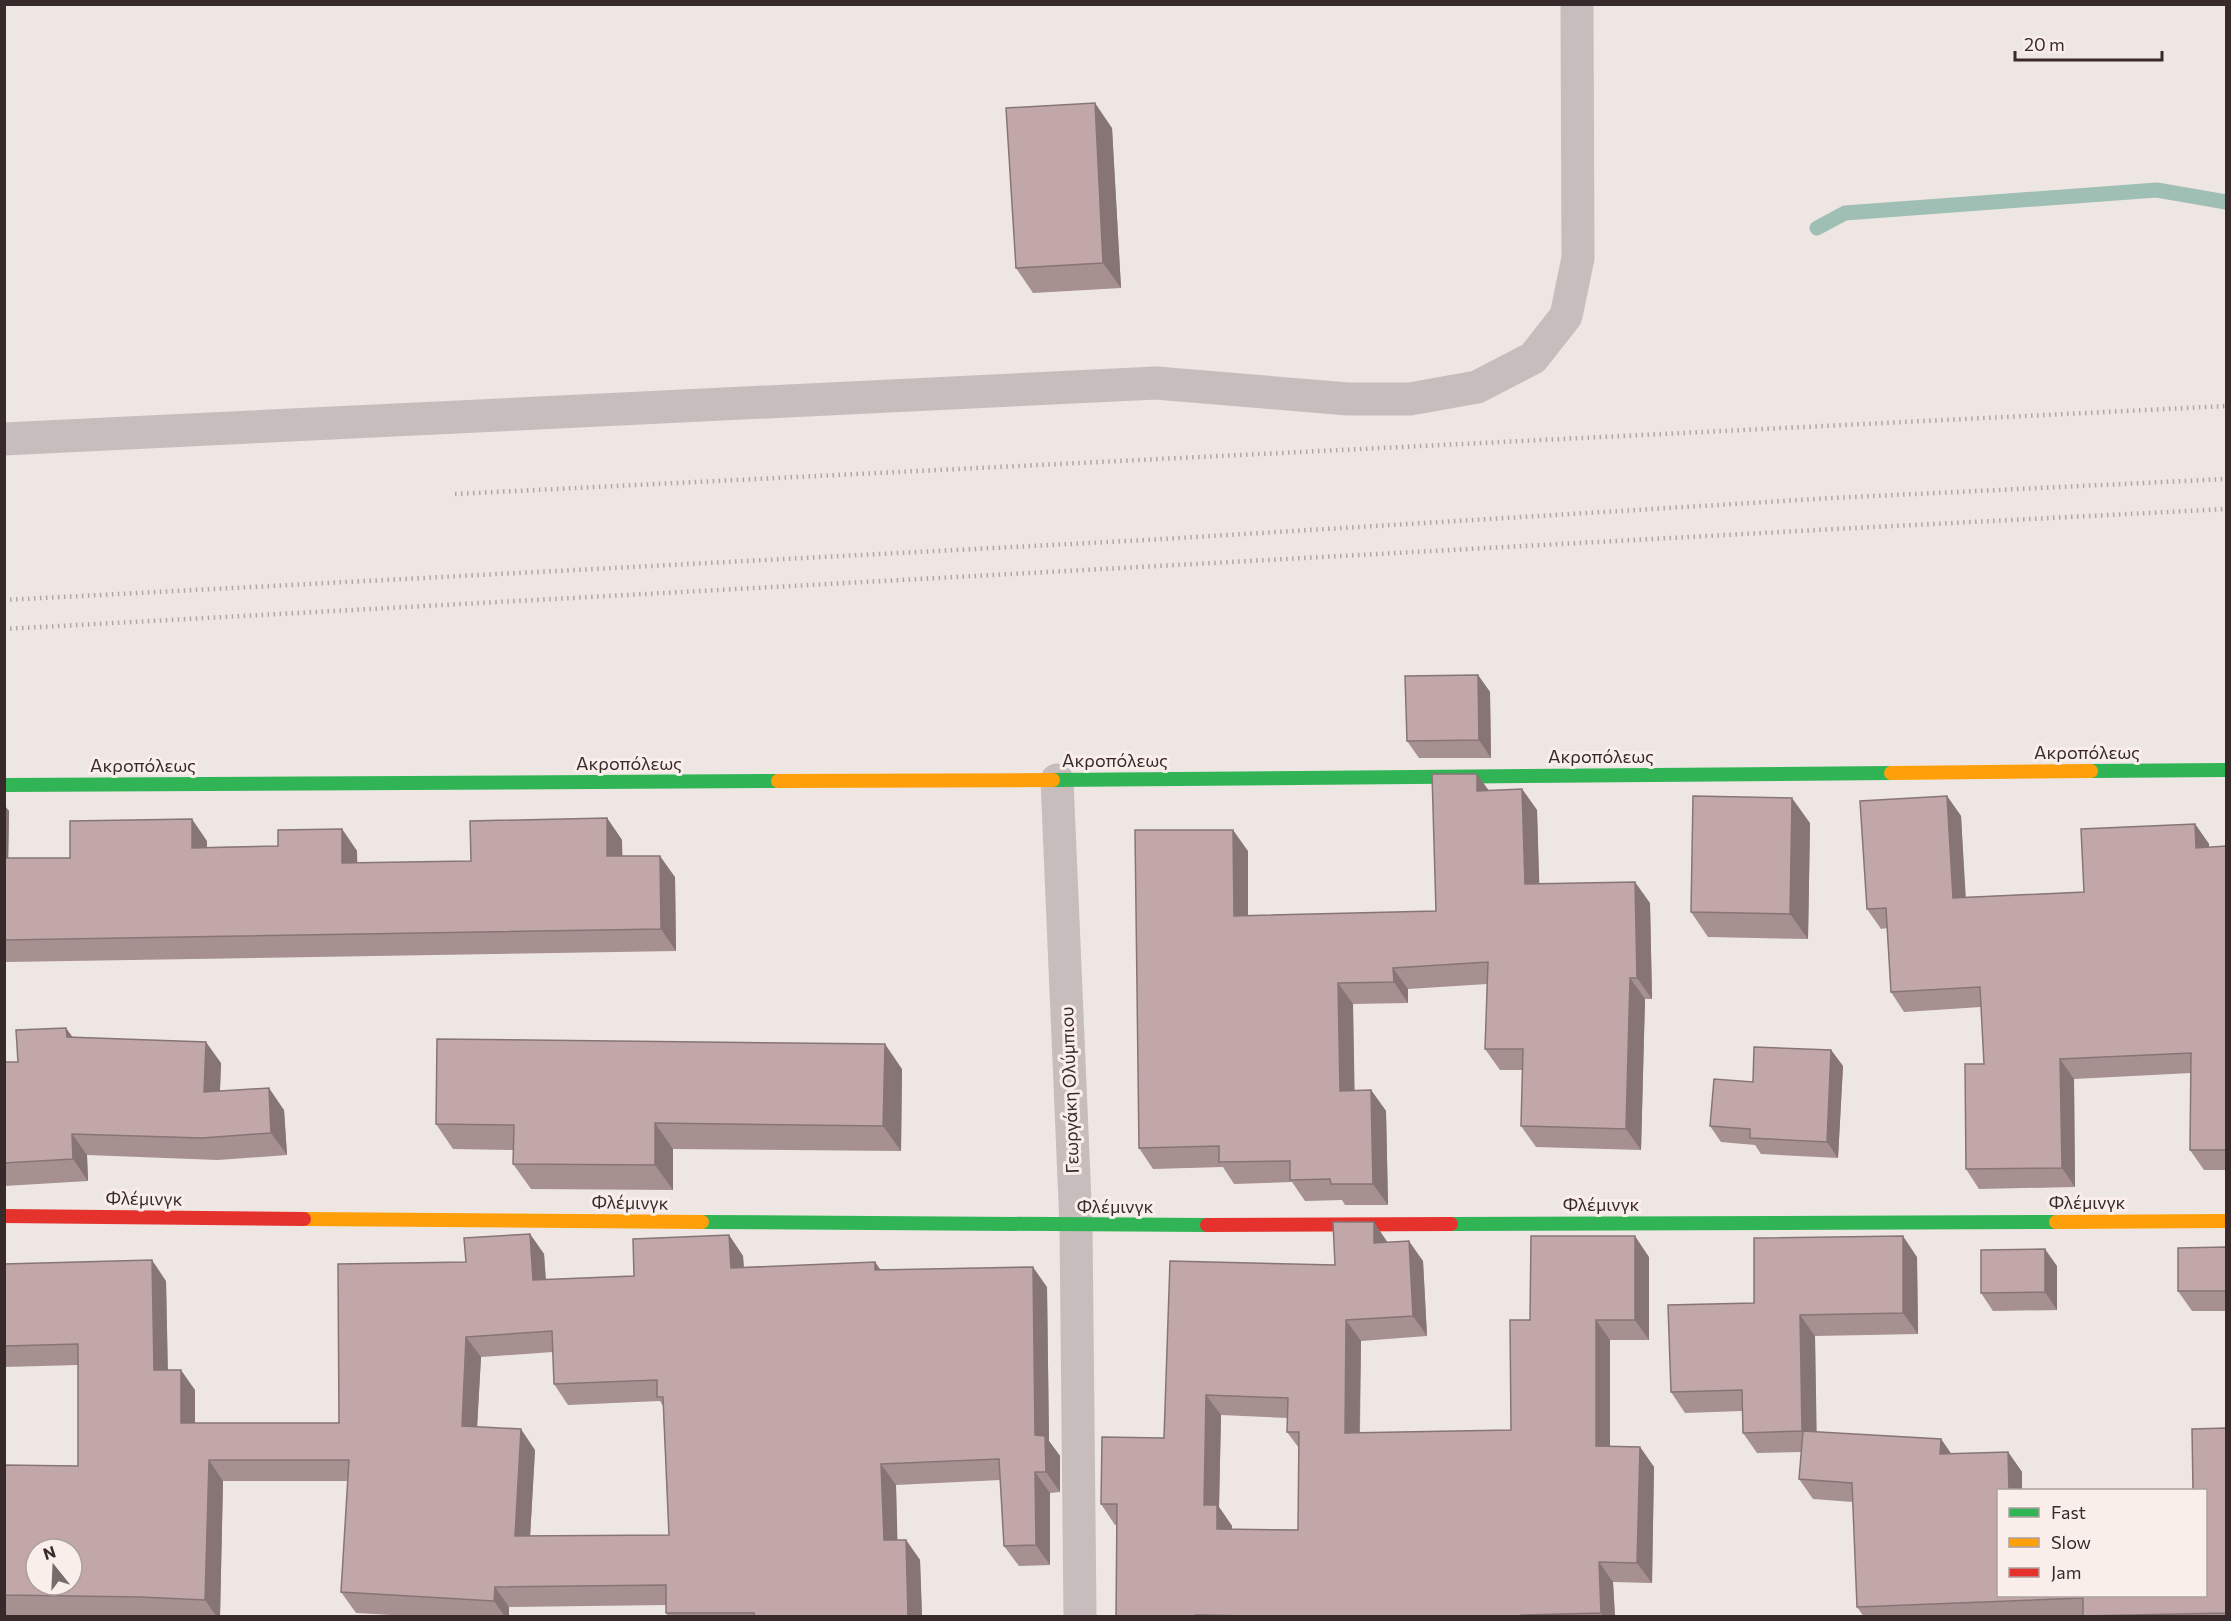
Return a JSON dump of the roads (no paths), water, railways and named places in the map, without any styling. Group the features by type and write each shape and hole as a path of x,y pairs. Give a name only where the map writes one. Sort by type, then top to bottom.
{"street":[{"path":"4,439 1156,383 1358,399 1410,399 1477,387 1533,358 1566,316 1578,258 1577,4"},
{"name":"Ακροπόλεως","path":"4,784 1057,780 2226,770"},
{"name":"Γεωργάκη Ολύμπιου","path":"1057,780 1076,1225 1080,1617"},
{"name":"Φλέμινγκ","path":"4,1216 1076,1225 2226,1221"}],"waterway":[{"path":"1817,228 1845,213 2157,190 2226,202"}],"railway":[{"path":"455,494 2226,406"},
{"path":"4,600 1146,540 1832,498 2226,479"},
{"path":"4,629 2226,509"}]}
